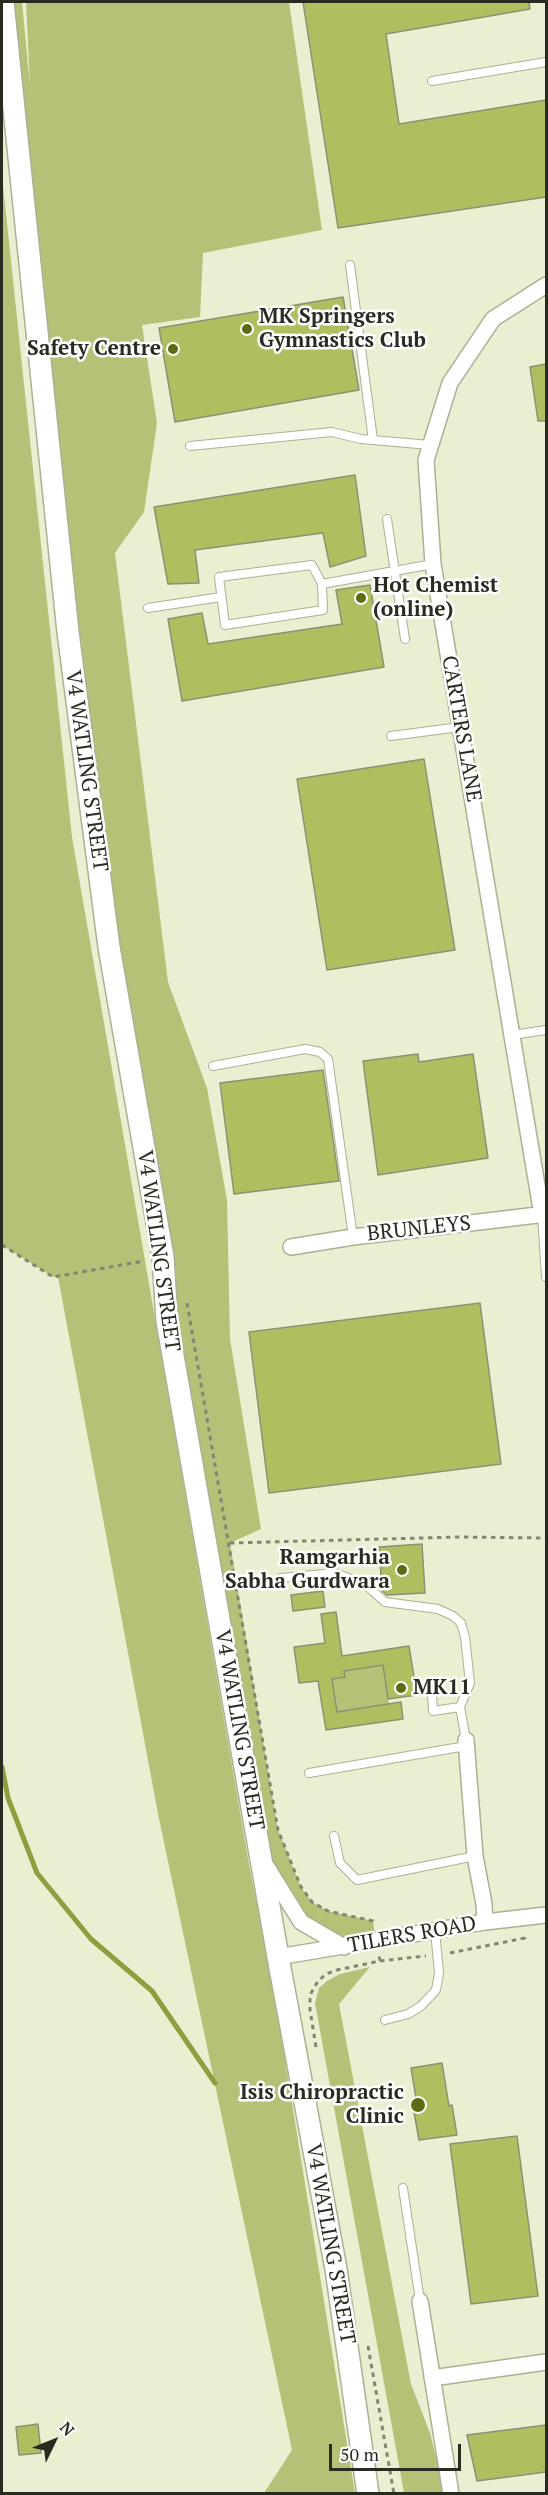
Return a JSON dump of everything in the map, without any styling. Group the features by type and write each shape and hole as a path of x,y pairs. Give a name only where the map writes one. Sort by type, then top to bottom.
{"street":[{"name":"V4 WATLING STREET","path":"3,2 68,632 110,947 163,1257 167,1321 278,1957 336,2269 368,2493"},
{"name":"CARTERS LANE","path":"544,1215 433,564 426,460 450,383 493,319 546,285"},
{"name":"BRUNLEYS","path":"291,1247 353,1237 544,1215"},
{"path":"466,1743 475,1856 485,1922"},
{"path":"262,1859 301,1922 344,1947"},
{"name":"TILERS ROAD","path":"278,1957 485,1922 546,1915"},
{"path":"420,2301 451,2493"},
{"path":"432,2378 546,2362"}],"lane":[{"path":"432,81 546,62"},
{"path":"350,265 373,440"},
{"path":"190,446 332,432 373,440 430,445"},
{"path":"387,519 405,639"},
{"path":"321,584 433,564"},
{"path":"312,565 321,584 323,610 225,625 219,577 312,565"},
{"path":"148,608 221,597"},
{"path":"391,736 460,727"},
{"path":"512,1035 546,1030"},
{"path":"213,1066 305,1049 320,1052 328,1059 353,1237"},
{"path":"544,1215 546,1277"},
{"path":"281,1578 335,1573 366,1585 385,1602 438,1609 453,1616 461,1623 465,1637 470,1683 460,1707 466,1743 309,1773"},
{"path":"432,1695 433,1711 460,1707"},
{"path":"334,1836 340,1863 357,1880 475,1856"},
{"path":"385,2020 408,2014 421,2006 436,1990 439,1955 435,1931"},
{"path":"403,2188 420,2301"}],"path":[{"path":"2,1245 53,1277 163,1257"},
{"path":"185,1293 230,1543 459,1537 546,1538"},
{"path":"380,1961 439,1955 525,1938 522,1917"},
{"path":"377,2395 394,2493"}],"green space":[{"path":"3,2 22,2 30,86 26,2 289,2 322,230 203,253 200,317 142,325 157,423 144,512 115,553 168,982 207,1088 227,1200 230,1339 261,1529 230,1543 278,1830 301,1887 312,1902 328,1911 373,1921 376,1941 344,1947 301,1922 262,1859 109,947"},
{"path":"2,176 72,837 250,1870 271,1973 355,2493 264,2493 292,2450 158,1814 58,1277 53,1277 2,1245"},
{"path":"383,1665 389,1704 337,1712 332,1679 345,1677 344,1671"},
{"path":"370,1967 339,2004 411,2384 430,2433 445,2493 404,2493 315,2003 319,1988 327,1981 340,1974"}],"building":[{"path":"303,2 529,2 530,9 386,34 399,124 546,100 546,197 338,228"},
{"path":"343,297 359,390 175,422 159,328"},
{"path":"546,364 546,421 538,421 530,367"},
{"path":"355,475 366,556 330,567 323,533 195,550 199,583 168,584 154,507"},
{"path":"370,585 384,667 182,701 168,619 202,613 208,644 342,624 336,590"},
{"path":"424,759 455,950 327,970 297,779"},
{"path":"418,1054 419,1062 473,1054 488,1158 378,1175 363,1061"},
{"path":"323,1070 339,1181 234,1194 220,1083"},
{"path":"480,1303 501,1464 269,1493 249,1332"},
{"name":"Ramgarhia Sabha Gurdwara","path":"422,1544 425,1593 387,1595 382,1591 379,1547"},
{"name":"Ramgarhia Sabha Gurdwara","path":"323,1591 325,1607 293,1611 291,1595"},
{"name":"MK11","path":"336,1612 342,1656 409,1646 417,1695 388,1699 383,1665 344,1671 345,1677 332,1679 337,1712 401,1702 403,1719 326,1730 318,1681 299,1683 294,1647 325,1643 321,1614"},
{"path":"442,2063 449,2106 452,2105 457,2135 419,2140 414,2112 418,2111 411,2068"},
{"path":"517,2136 538,2296 471,2304 450,2144"},
{"path":"38,2424 41,2453 19,2455 16,2427"},
{"path":"546,2425 546,2472 477,2481 467,2435"}],"waterway":[{"path":"2,1767 8,1798 37,1873 91,1939 152,1991 215,2083"}],"place":[{"name":"MK Springers Gymnastics Club","path":"247,329"},
{"name":"Safety Centre","path":"173,349"},
{"name":"Hot Chemist (online)","path":"361,598"},
{"name":"Ramgarhia Sabha Gurdwara","path":"402,1570"},
{"name":"MK11","path":"401,1688"},
{"name":"Isis Chiropractic Clinic","path":"418,2105"}]}
